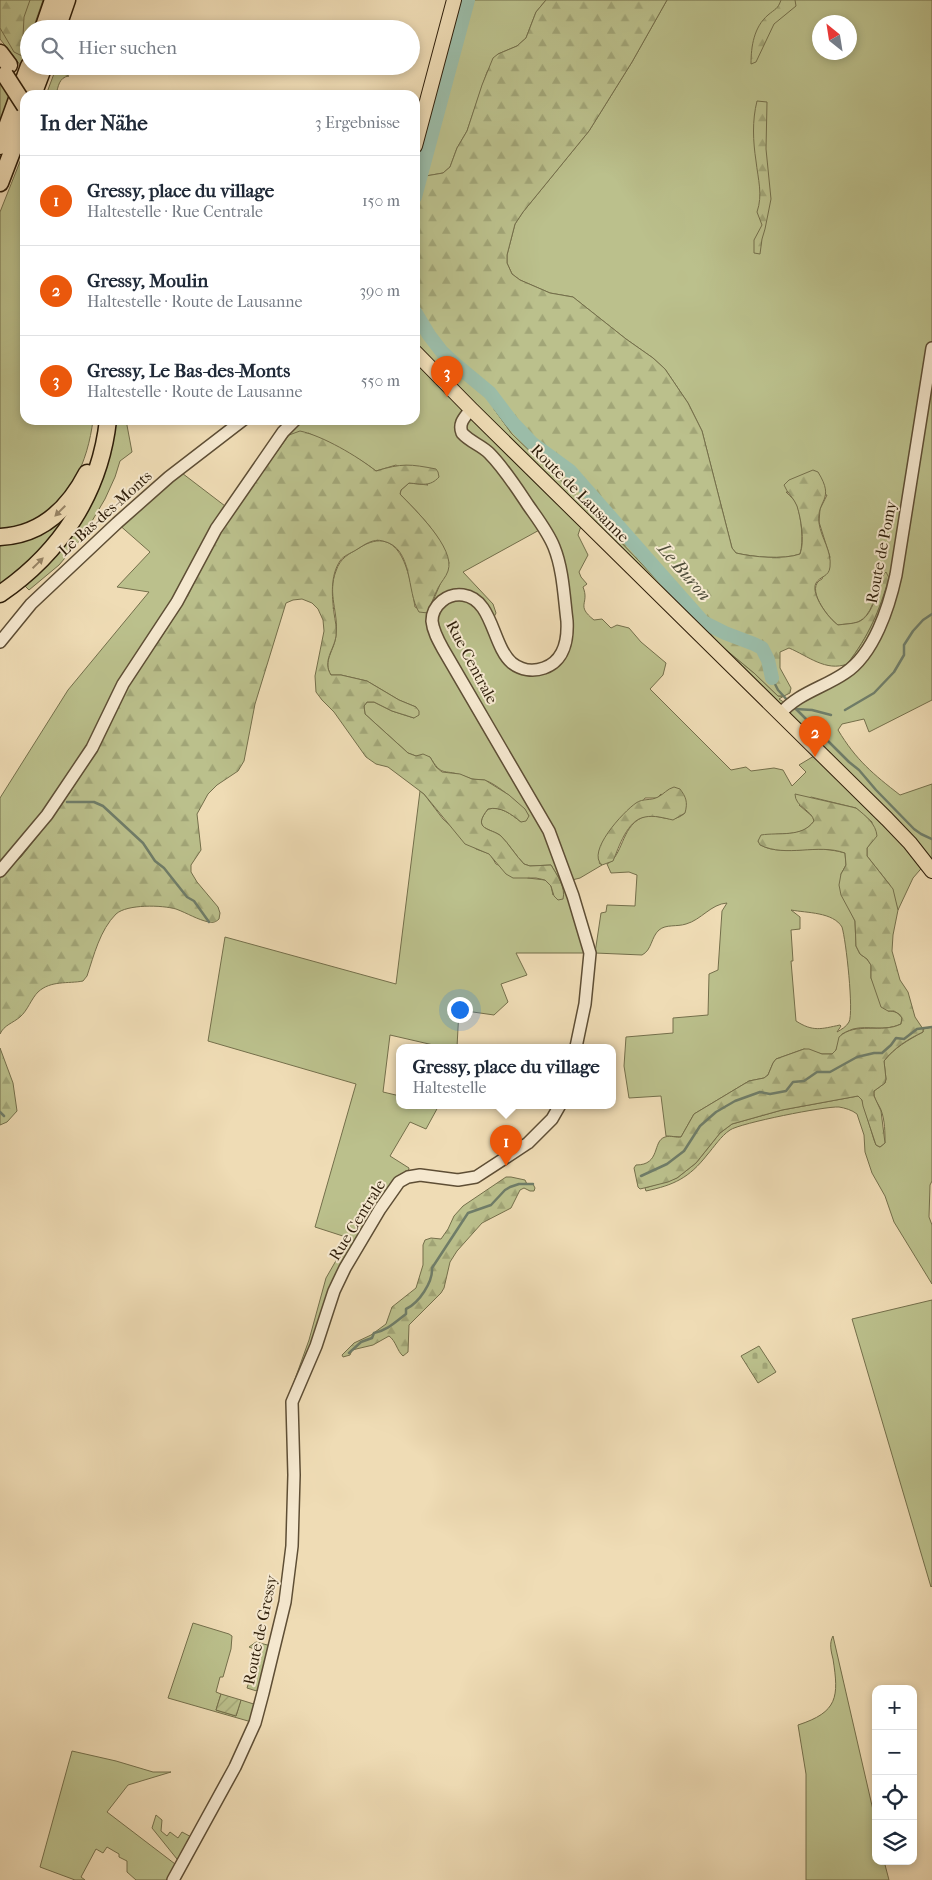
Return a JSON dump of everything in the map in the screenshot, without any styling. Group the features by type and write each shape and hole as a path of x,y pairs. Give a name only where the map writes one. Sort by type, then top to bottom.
{"highway":[{"path":"45,20 52,0"},
{"path":"60,20 67,0"},
{"path":"3,65 24,90"},
{"path":"3,65 20,97"},
{"path":"20,90 26,75"},
{"path":"35,90 41,75"},
{"path":"0,146 20,91"},
{"path":"0,183 20,131"},
{"path":"0,536 16,535 40,526 55,516 68,503 80,486 92,461 99,425"},
{"path":"0,594 38,564 65,533 76,516 86,499 100,462 107,425"}],"main road":[{"path":"420,127 454,0"},
{"name":"Route de Lausanne","path":"420,357 471,409 783,710 897,829 932,871"}],"street":[{"name":"Route de Pomy","path":"783,710 796,698 846,673 856,665 872,642 884,617 896,575 932,348"},
{"name":"Rue Centrale","path":"471,409 462,421 460,429 462,433 488,452 502,467 554,547 563,589 567,626 566,640 562,654 554,663 542,669 529,670 515,665 506,656 486,614 473,598 460,594 448,597 434,612 433,624 437,637 549,831 573,896 590,953 585,1004 577,1044"},
{"name":"Le Bas-des-Monts","path":"0,642 38,596 128,513 170,477 237,425"},
{"path":"0,871 47,815 88,755 98,739 123,684 177,602 216,529 288,425"},
{"name":"Rue Centrale","path":"306,1370 334,1291 345,1268 380,1209 399,1182 414,1175 465,1180 483,1174 528,1143 552,1119 558,1109"},
{"name":"Route de Gressy","path":"173,1880 235,1767 255,1723 274,1654 286,1602 292,1546 294,1475 292,1402 306,1370"}],"green space":[{"path":"0,0 43,0 36,20 20,20 20,65 0,39"},
{"path":"0,0 30,0 24,20 20,20 20,55 14,52 0,28"},
{"path":"454,0 546,0 536,12 526,38 517,46 498,54 487,72 467,131 457,148 450,167 443,173 420,177 420,127"},
{"path":"546,0 667,0 632,62 589,131 515,224 507,255 507,263 512,274 520,280 550,293 573,297 665,369 688,403 702,431 732,548 736,553 768,557 785,557 800,554 802,530 800,517 796,503 784,485 789,480 813,470 818,472 825,489 819,523 828,550 830,567 828,573 816,583 815,588 818,600 826,612 838,625 858,622 868,614 886,572 889,578 873,623 847,664 839,666 824,665 789,648 780,652 780,668 791,688 790,693 784,696 778,696 719,644 698,619 684,608 617,538 606,523 583,504 572,491 512,434 494,409 490,392 455,364 429,335 420,320 420,177 443,173 450,167 457,148 467,131 493,58 517,46 526,38 536,12"},
{"path":"667,0 932,0 932,700 869,732 864,719 842,724 838,730 851,750 866,766 900,795 932,784 932,871 926,863 913,878 898,910 890,885 867,856 867,848 872,841 872,822 856,808 811,797 799,805 813,817 814,821 808,827 794,833 772,835 758,841 762,845 775,850 822,849 845,853 846,865 841,874 849,908 855,921 856,946 860,954 871,965 871,978 888,1011 900,1015 902,1018 901,1024 888,1028 849,1030 842,1034 836,1050 832,1054 822,1054 804,1049 776,1059 768,1075 764,1078 749,1081 694,1114 681,1137 666,1136 661,1096 629,1098 624,1066 626,1037 673,1033 673,1018 708,1015 709,974 718,970 722,911 727,903 716,906 691,922 662,928 656,933 648,950 642,955 595,953 601,913 606,912 607,905 635,906 637,875 629,872 611,873 607,864 616,855 630,828 641,818 647,816 674,819 685,813 661,794 657,798 645,798 599,863 602,865 580,878 568,881 590,953 516,953 527,975 501,984 508,1002 494,1015 459,1010 457,1044 429,1044 390,1035 383,1092 396,1095 396,1109 437,1109 426,1129 410,1122 390,1156 409,1168 408,1173 360,1242 292,1406 286,1404 309,1340 326,1278 349,1238 315,1227 356,1084 208,1041 225,937 396,984 420,791 443,819 476,849 490,854 496,864 528,878 545,880 551,886 553,895 560,880 551,865 530,866 524,864 501,836 482,825 483,816 488,809 493,808 510,814 521,822 529,816 515,801 489,782 440,770 430,757 416,756 408,753 365,714 364,706 367,702 374,702 392,711 414,718 416,707 399,700 367,681 341,675 331,675 328,660 335,640 336,627 333,596 334,579 338,567 348,554 374,542 385,542 394,547 401,556 406,568 415,607 428,613 449,563 435,534 400,494 401,490 409,483 428,485 396,465 376,471 352,455 308,433 208,552 189,593 139,668 97,750 47,824 21,857 9,868 0,867 0,798 68,690 149,592 117,587 150,552 117,523 178,470 229,509 291,425 420,425 420,321 490,393 494,409 512,434 572,491 583,504 606,523 617,538 684,608 698,619 719,644 778,696 784,696 779,699 788,705 846,673 843,666 855,654 867,633 889,578 879,583 870,610 863,619 851,624 838,625 829,616 820,602 816,589 830,557 819,522 820,509 827,495 786,492 797,505 801,522 800,554 785,557 768,557 736,553 732,548 702,431 688,403 665,369 573,297 550,293 520,280 512,274 507,263 507,255 515,224 589,131 632,62","holes":["583,520 819,753 799,765 806,772 792,786 783,770 774,768 751,771 746,767 731,770 650,689 663,675 666,663 641,642 629,628 617,625 611,628 602,619 594,620 585,611 583,587 587,584 579,572 588,555 578,535","543,528 563,589 562,654 529,670 504,653 494,617 496,613 493,604 463,572","791,910 832,918 842,927 851,1005 848,1024 837,1032 840,1025 817,1029 807,1027 796,1021 791,961 793,961 791,930 800,929 800,917"]},
{"path":"781,0 795,0 796,6 774,24 756,62 751,64 756,31"},
{"path":"54,75 69,76 61,80 57,90 48,90"},
{"path":"0,78 10,94 0,121"},
{"path":"757,101 767,102 766,149 771,199 760,254 754,253 754,240 762,225 757,212 760,193 754,138 754,116"},
{"path":"20,162 20,425 92,425 87,451 75,480 56,506 30,524 0,530 0,212"},
{"path":"115,425 127,425 132,452 120,461 105,499 82,538 59,565 29,590 24,585 43,569 59,551 87,512 98,491 112,445"},
{"path":"300,431 340,447 376,471 406,465 436,469 438,472 439,477 436,480 426,484 409,483 401,490 400,494 440,540 449,562 448,571 428,613 419,612 412,593 405,561 400,552 393,545 379,540 365,544 340,561 333,580 332,593 336,633 328,660 329,670 331,675 341,675 367,681 399,700 416,707 419,715 414,718 392,711 374,702 367,702 364,706 365,714 408,753 416,756 423,754 430,757 436,767 442,772 485,780 509,795 525,809 529,816 526,821 521,822 502,810 488,809 481,821 482,825 501,836 524,864 530,866 551,865 562,886 563,899 558,900 554,896 551,886 545,880 513,878 506,874 489,854 465,844 424,794 388,767 376,764 366,757 334,712 316,692 315,676 324,631 323,620 318,609 312,603 302,599 293,600 286,603 255,704 244,761 238,771 217,785 208,794 197,814 201,850 191,865 191,872 218,907 219,919 209,922 176,909 162,907 145,906 128,908 121,911 110,920 106,927 98,943 87,976 83,981 54,984 43,988 38,992 23,1014 6,1026 0,1034 0,867 9,867 21,857 70,792 97,750 124,692 189,593 208,552 233,513 289,435"},
{"path":"74,502 56,536 0,588 0,540"},
{"path":"674,787 680,789 685,797 685,813 673,820 652,816 639,819 633,823 624,835 613,861 602,865 598,859 599,851 602,842 615,823 639,801 660,796"},
{"path":"795,794 856,808 867,817 873,824 877,836 867,848 867,856 893,889 898,910 892,951 900,980 908,992 915,1017 923,1032 902,1044 884,1061 885,1083 874,1091 874,1096 881,1111 885,1143 880,1147 876,1145 862,1100 858,1096 782,1110 732,1124 720,1133 696,1163 677,1178 640,1189 634,1168 636,1165 644,1164 653,1157 661,1139 667,1136 681,1137 694,1114 749,1081 764,1078 768,1075 776,1059 804,1049 822,1054 832,1054 836,1050 839,1037 846,1032 861,1028 893,1027 901,1024 902,1018 899,1014 881,1007 871,978 871,965 860,954 856,946 855,921 841,895 839,885 841,874 846,865 845,853 824,849 791,851 770,849 760,845 758,841 761,835 803,830 814,821 813,817 800,805"},
{"path":"932,1027 932,1181 930,1185 929,1217 932,1225 932,1284 894,1222 885,1196 872,1173 865,1152 864,1135 857,1114 853,1111 831,1107 783,1115 737,1127 724,1135 687,1175 673,1183 646,1191 645,1188 677,1178 696,1163 720,1133 732,1124 782,1110 858,1096 862,1100 876,1145 880,1147 885,1143 884,1126 881,1110 874,1091 885,1083 884,1061 897,1048 923,1032 923,1029"},
{"path":"0,1048 13,1083 17,1111 7,1122 0,1125"},
{"path":"506,1177 525,1180 527,1184 533,1184 534,1191 524,1188 520,1190 511,1208 482,1223 457,1251 450,1262 441,1293 409,1325 408,1352 403,1356 389,1336 373,1345 352,1350 350,1355 343,1357 342,1355 354,1343 371,1335 386,1324 392,1307 416,1288 423,1265 423,1245 425,1240 431,1238 441,1239 454,1216 463,1206"},
{"path":"932,1300 932,1586 931,1587 852,1319"},
{"path":"759,1346 776,1372 758,1383 741,1356"},
{"path":"193,1623 232,1636 231,1649 223,1677 220,1677 216,1692 221,1694 216,1710 236,1716 241,1700 260,1706 255,1723 168,1698"},
{"path":"833,1636 872,1806 872,1865 885,1865 889,1880 806,1880 806,1774 798,1725 821,1715 833,1701 836,1684 831,1641"},
{"path":"256,1642 275,1647 263,1693 247,1688 259,1651 249,1647"},
{"path":"221,1694 241,1700 236,1716 216,1710"},
{"path":"72,1751 153,1772 171,1772 128,1785 107,1812 179,1867 172,1880 136,1880 127,1872 127,1861 107,1847 103,1853 96,1849 81,1877 85,1880 75,1880 40,1867"},
{"path":"156,1815 162,1820 161,1831 167,1836 170,1832 178,1838 182,1832 195,1839 181,1864 152,1828"}],"waterway":[{"name":"Le Buron","path":"420,178 468,0"},
{"name":"Le Buron","path":"420,320 442,352 490,393 512,422 533,444 570,471 703,622 762,648 768,660 772,678"},
{"path":"845,710 874,693 894,672 904,655 904,645 913,631 923,620 932,614"},
{"name":"Le Buron","path":"772,678 778,690 789,702"},
{"name":"Le Buron","path":"793,706 859,770 914,829 932,839"},
{"path":"796,709 812,710 831,715"},
{"path":"67,802 94,802 103,806 143,843 155,861 164,868 187,897 194,901 209,922"},
{"path":"641,1176 667,1164 684,1151 700,1126 716,1112 735,1101 760,1092 770,1094 786,1091 793,1082 804,1081 817,1072 830,1072 857,1057 882,1053 896,1038 904,1039 917,1029 932,1027"},
{"path":"0,1112 4,1116"},
{"path":"349,1353 361,1342 372,1338 374,1333 387,1328 406,1314 406,1309 416,1302 428,1286 432,1268 468,1213 491,1205 510,1187 519,1184 533,1184"}],"place":[{"name":"Gressy, Le Bas-des-Monts","path":"447,397"},
{"name":"Gressy, Moulin","path":"815,757"},
{"name":"Gressy, place du village","path":"506,1166"}]}
